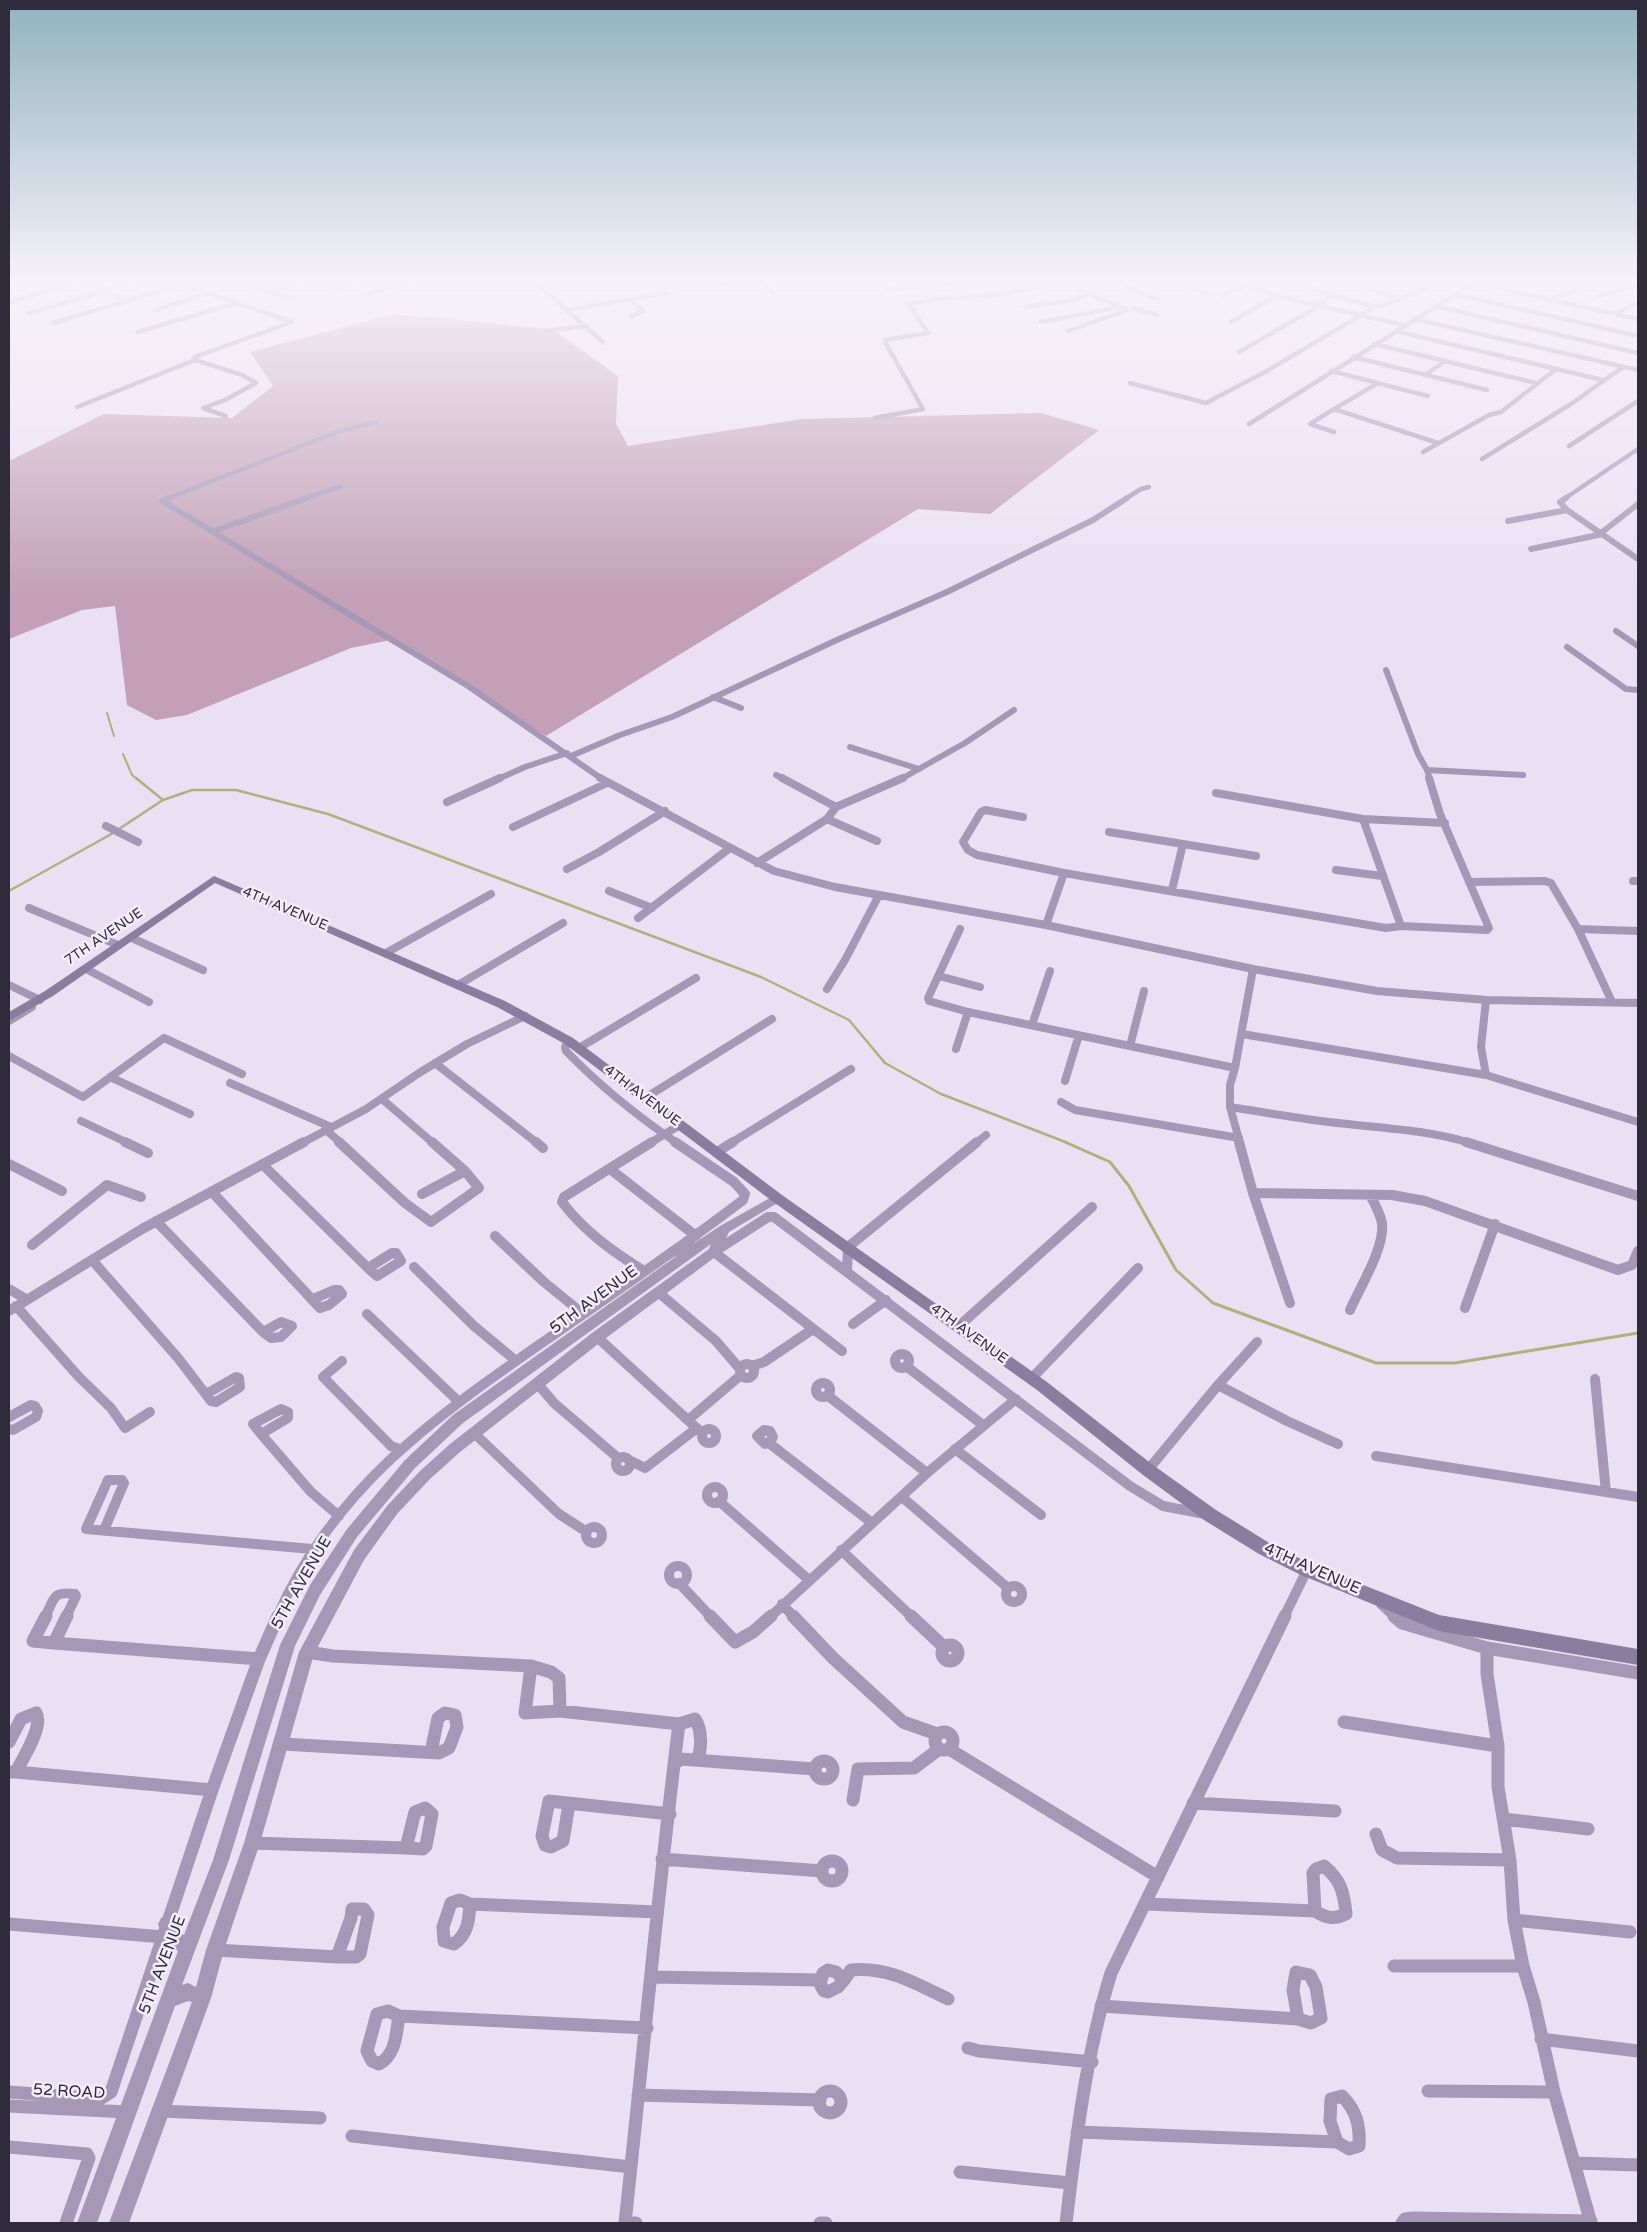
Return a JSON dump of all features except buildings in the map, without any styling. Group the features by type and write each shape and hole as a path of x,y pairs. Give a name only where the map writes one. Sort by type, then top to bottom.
{"main road":[{"name":"7TH AVENUE","path":"9,1017 40,1000 118,944 178,906 214,879"},
{"name":"4TH AVENUE","path":"214,879 458,985 525,1016 574,1045 777,1198 1032,1378 1148,1470 1210,1515 1265,1549 1307,1570 1439,1623 1638,1657"}],"street":[{"path":"77,407 127,387"},
{"path":"226,416 203,408 225,400 248,387"},
{"path":"876,418 923,409 909,387"},
{"path":"1146,387 1206,403 1237,387"},
{"path":"1249,424 1306,387"},
{"path":"1334,432 1310,424 1371,387"},
{"path":"1394,387 1428,396"},
{"path":"1475,387 1487,390"},
{"path":"1423,452 1489,414 1502,412 1531,387"},
{"path":"1482,459 1571,404 1593,387"},
{"path":"1569,446 1638,401"},
{"path":"1334,409 1438,443"},
{"path":"376,422 340,432 162,501 396,641 569,755 607,783 666,811 757,863 790,876 1046,925 1254,969 1377,991 1486,1000 1638,1003"},
{"path":"1638,449 1560,502 1567,510 1638,559"},
{"path":"214,531 341,486"},
{"path":"447,802 525,766 569,755 672,717 713,696 947,592 1093,520 1141,489 1149,487"},
{"path":"1531,549 1602,534 1638,504"},
{"path":"1508,521 1567,510"},
{"path":"1629,553 1638,551"},
{"path":"1616,631 1638,646"},
{"path":"1567,647 1626,689 1638,690"},
{"path":"1023,817 985,810 981,812 963,842 968,850 976,855 1064,873 1386,928 1401,926 1487,930 1489,928 1445,824 1427,770 1418,754 1386,670"},
{"path":"713,696 741,708"},
{"path":"757,863 827,819 836,808 891,785 964,743 1014,710"},
{"path":"850,747 919,769"},
{"path":"1427,770 1523,775"},
{"path":"776,775 836,808"},
{"path":"513,827 607,783"},
{"path":"1216,794 1363,819 1445,824"},
{"path":"567,869 607,848 666,811"},
{"path":"827,819 878,841"},
{"path":"1363,819 1401,926"},
{"path":"106,826 138,842"},
{"path":"1109,832 1256,856"},
{"path":"1172,890 1183,844"},
{"path":"638,918 730,848"},
{"path":"1336,870 1382,876"},
{"path":"1046,925 1064,873"},
{"path":"1469,882 1545,881 1551,883 1578,929 1612,1002"},
{"path":"609,892 652,908"},
{"path":"386,953 491,894"},
{"path":"827,989 845,960 879,894"},
{"path":"9,1021 88,970 178,906"},
{"path":"29,908 118,944"},
{"path":"458,985 563,924"},
{"path":"960,929 928,998 929,1001 968,1012 1235,1068"},
{"path":"1578,929 1638,931"},
{"path":"134,938 203,970"},
{"path":"1254,969 1230,1085 1230,1106 1253,1193 1290,1303"},
{"path":"88,970 149,1002"},
{"path":"1032,1025 1050,971"},
{"path":"939,976 980,987"},
{"path":"119,2223 202,1998 215,1950 252,1843 307,1652 358,1556 392,1510 425,1475 537,1383 659,1293 707,1246 745,1194 734,1182 586,1074 566,1051 566,1046 574,1045 696,978"},
{"path":"9,985 40,1000"},
{"path":"1130,1046 1144,991"},
{"path":"1486,1000 1481,1047 1486,1075"},
{"path":"956,1049 968,1012"},
{"path":"150,1412 125,1428 111,1408 12,1308 156,1221 328,1129 382,1098 467,1044 525,1016"},
{"path":"645,1098 772,1019"},
{"path":"1242,1034 1486,1075 1638,1122"},
{"path":"1065,1081 1079,1035"},
{"path":"9,1056 83,1097 164,1038 242,1074"},
{"path":"435,1063 543,1148"},
{"path":"717,1152 851,1068"},
{"path":"110,1077 190,1114"},
{"path":"230,1083 328,1129 406,1203 432,1222 479,1188 465,1170 382,1098"},
{"path":"1061,1102 1075,1110 1239,1138"},
{"path":"1230,1106 1330,1122 1393,1128 1450,1137 1638,1196"},
{"path":"81,1121 148,1154"},
{"path":"644,1271 606,1244 566,1208 562,1202 564,1197 666,1134 686,1129"},
{"path":"677,1142 686,1129"},
{"path":"847,1271 848,1247 986,1135"},
{"path":"709,1164 731,1162"},
{"path":"9,1164 62,1191"},
{"path":"262,1164 368,1268"},
{"path":"610,1169 842,1351"},
{"path":"422,1194 465,1170"},
{"path":"32,1245 87,1199 107,1186 141,1197"},
{"path":"212,1192 313,1299"},
{"path":"1253,1193 1392,1195 1426,1200 1618,1270 1628,1269 1635,1263 1638,1251"},
{"path":"1350,1310 1381,1239 1382,1226 1380,1214 1370,1195"},
{"name":"5TH AVENUE","path":"87,2223 224,1850 288,1645 315,1590 352,1533 410,1464 458,1419 644,1285 707,1246 724,1229 777,1198"},
{"path":"959,1326 1092,1207"},
{"path":"9,2092 100,2098 111,2092 212,1790 259,1659 285,1599 312,1549 348,1502 399,1449 458,1400 582,1313 666,1256 680,1249 707,1246 768,1217 774,1217 1147,1497 1170,1508 1210,1515"},
{"path":"156,1221 263,1332"},
{"path":"1465,1308 1494,1224"},
{"path":"495,1236 544,1282 582,1313"},
{"path":"92,1260 178,1358 206,1394"},
{"path":"414,1267 474,1326 515,1360"},
{"path":"1032,1378 1138,1268"},
{"path":"9,1289 26,1299"},
{"path":"659,1293 716,1341 740,1372"},
{"path":"853,1324 886,1300"},
{"path":"367,1314 458,1400"},
{"path":"688,1420 746,1365 752,1366 764,1362 813,1329"},
{"path":"537,1383 554,1403 618,1458 628,1458 646,1468 699,1430 597,1337"},
{"path":"1148,1470 1218,1385 1257,1342"},
{"path":"342,1361 323,1376 391,1446 399,1449"},
{"path":"906,1366 983,1426"},
{"path":"1596,1379 1606,1492"},
{"path":"1218,1385 1287,1421 1338,1444"},
{"path":"827,1395 927,1473"},
{"path":"679,1584 736,1642 753,1632 841,1550 902,1498 927,1473 1016,1399"},
{"path":"9,1417 31,1405 35,1406 38,1410 36,1417 14,1430 9,1429"},
{"path":"474,1433 558,1514 587,1532"},
{"path":"261,1434 320,1501 339,1516"},
{"path":"769,1442 872,1523"},
{"path":"955,1449 1041,1515"},
{"path":"1376,1456 1638,1497"},
{"path":"104,1530 124,1483 122,1480 108,1480 86,1529 312,1549"},
{"path":"902,1498 1008,1588"},
{"path":"719,1501 809,1580"},
{"path":"841,1550 944,1647"},
{"path":"1066,2223 1077,2132 1092,2062 1101,2006 1111,1973 1307,1570"},
{"path":"1374,1597 1402,1622 1487,1648 1638,1673"},
{"path":"782,1604 833,1658 903,1722 937,1734 942,1732 949,1734 952,1738 952,1746 914,1768 858,1769 853,1800"},
{"path":"54,1643 259,1659"},
{"path":"1402,2223 1405,2219 1414,2218 1591,2222 1554,2092 1534,2002 1523,1966 1514,1920 1510,1860 1498,1787 1498,1746 1487,1674 1487,1648"},
{"path":"307,1652 333,1656 531,1666 551,1672 559,1678 560,1711"},
{"path":"531,1666 525,1713 560,1711 679,1724 695,1720 700,1725 700,1754 696,1760"},
{"path":"9,1742 20,1719 26,1714 36,1713 39,1718 38,1727 12,1772 212,1790"},
{"path":"1344,1722 1498,1746"},
{"path":"628,2223 631,2167 647,2028 662,1859 670,1814 679,1724"},
{"path":"282,1744 431,1752"},
{"path":"944,1749 1158,1877"},
{"path":"674,1764 682,1759 814,1769"},
{"path":"1193,1803 1335,1811"},
{"path":"569,1804 670,1814"},
{"path":"1504,1819 1588,1829"},
{"path":"1376,1834 1380,1849 1388,1856 1397,1858 1510,1860"},
{"path":"252,1843 406,1848"},
{"path":"662,1859 822,1871"},
{"path":"470,1904 658,1912"},
{"path":"1146,1904 1315,1911"},
{"path":"1514,1920 1630,1932"},
{"path":"9,1924 165,1930"},
{"path":"165,1930 172,1940 181,1944 190,1944"},
{"path":"215,1950 337,1957"},
{"path":"1394,1966 1523,1966"},
{"path":"652,1977 820,1980 823,1972 828,1970 836,1972 844,1980 851,1970 858,1969 888,1972 948,1999"},
{"path":"169,1999 188,1992 202,1998"},
{"path":"1101,2006 1298,2019"},
{"path":"399,2016 647,2028"},
{"path":"1542,2039 1638,2051"},
{"path":"968,2048 978,2051 1092,2062"},
{"path":"1428,2091 1554,2092"},
{"path":"638,2094 820,2100"},
{"name":"52 ROAD","path":"9,2106 127,2112"},
{"path":"161,2111 320,2118"},
{"path":"1077,2132 1337,2142"},
{"path":"352,2136 631,2167"},
{"path":"9,2147 87,2154 89,2158 66,2223"},
{"path":"1575,2163 1638,2165"},
{"path":"960,2172 1070,2183"},
{"path":"820,2223 826,2223"}],"shaded area":[{"path":"272,387 618,387 616,424 628,446 802,419 1041,413 1099,430 990,514 918,509 546,736 391,640 351,648 187,715 156,720 127,705 115,606 82,610 9,639 9,461 104,414 232,418"}],"waterway":[{"path":"107,713 114,736"},
{"path":"123,754 132,775 137,779"},
{"path":"136,778 163,800"},
{"path":"163,800 192,790 236,790 328,814 761,977 849,1020 885,1063 941,1094 1068,1143"},
{"path":"119,829 163,800"},
{"path":"9,891 115,832"},
{"path":"1065,1142 1110,1162 1129,1186 1176,1270 1213,1303 1376,1363 1455,1363 1638,1333"}]}
